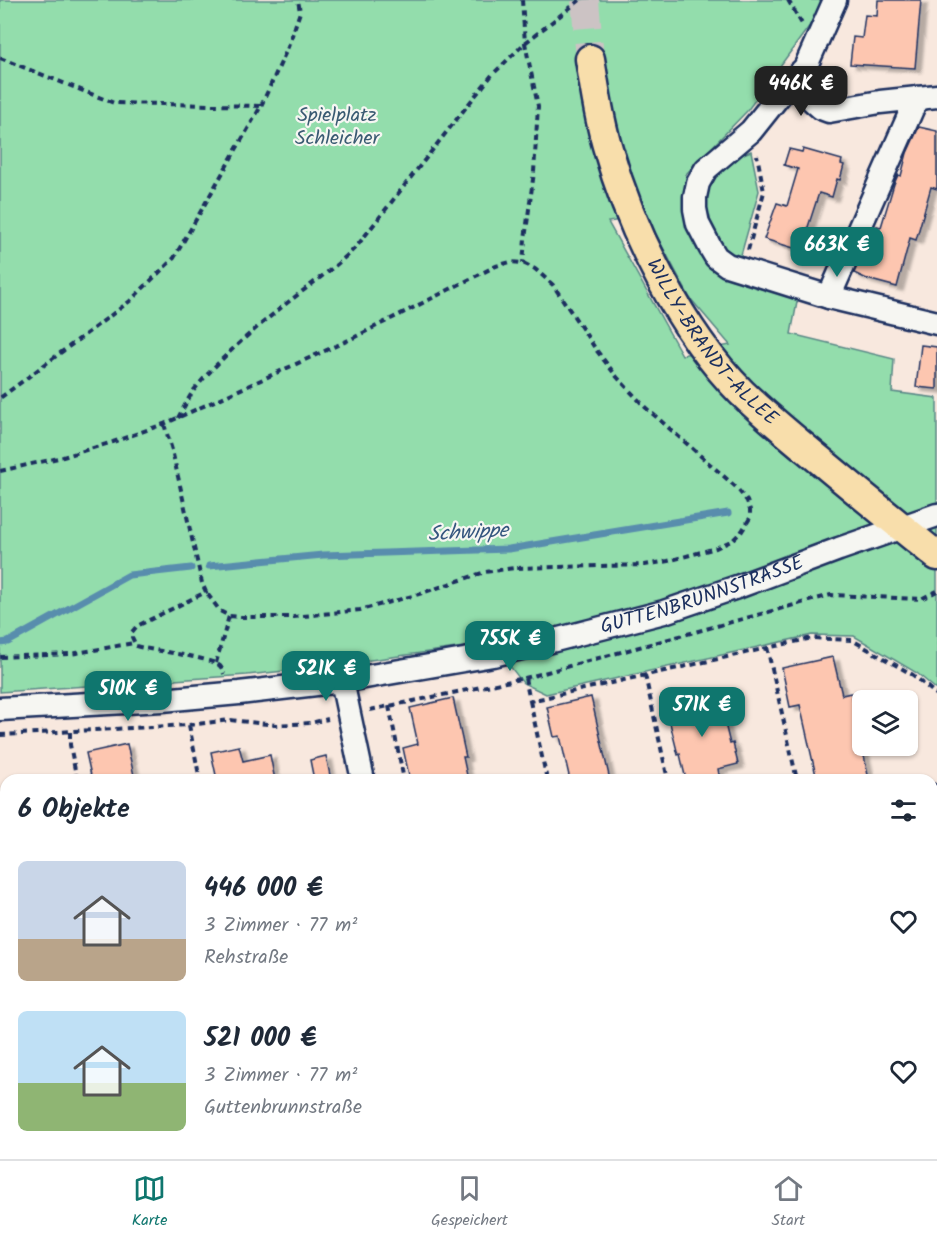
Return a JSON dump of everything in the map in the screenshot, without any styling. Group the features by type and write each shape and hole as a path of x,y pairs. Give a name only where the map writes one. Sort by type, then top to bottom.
{"main road":[{"name":"WILLY-BRANDT-ALLEE","path":"591,60 607,147 624,202 680,312 710,356 741,392 789,435 937,556"}],"street":[{"path":"835,0 805,68 803,80 813,101 820,108 829,111 927,97"},
{"path":"805,68 790,82 751,131 706,169 698,183 694,197 694,209 698,224 710,248 716,257 735,268 829,297 937,322"},
{"path":"829,297 927,97"},
{"name":"GUTTENBRUNNSTRASSE","path":"0,709 228,694 342,681 493,655 664,612 937,515"},
{"path":"342,681 362,774"}],"path":[{"path":"0,398 130,301 174,258 261,106 288,47 300,12 298,0"},
{"path":"522,0 525,43 538,106 524,263"},
{"path":"177,418 193,392 238,345 282,307 339,264 357,246 492,75 525,43 580,0"},
{"path":"0,58 114,103 261,106"},
{"path":"735,268 764,192 751,131"},
{"path":"0,471 113,442 164,424 351,339 496,266 510,262 524,263 535,269 553,285 597,351 617,376 645,407 736,487 747,501 750,518 733,540 716,548 668,561 645,564 514,568 485,572 416,595 360,610 294,617 229,616 220,611 202,583 164,424"},
{"path":"206,592 137,626 132,632 132,637 136,646 145,649 197,658 220,666 228,694 230,720"},
{"path":"216,663 229,616"},
{"path":"530,700 812,638 852,639 913,675 937,695"},
{"path":"0,657 71,654 134,643"},
{"path":"767,647 796,774"},
{"path":"645,675 667,774"},
{"path":"525,678 547,774"},
{"path":"388,706 403,774"},
{"path":"189,724 199,774"},
{"path":"70,732 70,745 77,774"}],"green space":[{"name":"Spielplatz Schleicher","path":"0,0 822,0 819,13 747,111 686,174 688,209 709,261 730,279 798,297 791,334 894,359 892,392 937,398 937,690 917,673 854,636 812,635 546,694 523,683 492,643 247,675 0,692","holes":["646,216 690,298 730,345 682,355 608,222"]},
{"path":"751,151 759,191 739,262 727,258 702,224 707,181 738,156"}],"building":[{"path":"878,0 921,0 915,68 850,64 853,37 862,38 865,15 877,16"},
{"path":"919,127 937,131 937,189 931,187 916,240 910,238 897,287 854,273 862,255 868,258 877,226 881,227 894,184 898,175 901,176 907,153"},
{"path":"789,149 802,152 803,149 842,160 841,164 844,165 832,197 819,193 807,230 838,244 830,262 826,261 827,258 764,239 777,203 787,206 798,169 784,165"},
{"path":"921,345 937,347 937,389 916,387"},
{"path":"833,657 842,695 851,693 852,698 852,756 864,756 868,774 816,774 800,705 790,707 782,668"},
{"path":"718,695 730,744 733,743 738,764 718,769 719,774 685,774 666,707"},
{"path":"591,697 609,774 569,774 560,736 554,737 547,707"},
{"path":"453,698 466,757 463,757 467,774 409,774 403,748 418,744 410,708"},
{"path":"127,744 134,774 91,774 86,753"},
{"path":"239,746 243,761 270,755 274,774 216,774 211,752"},
{"path":"326,756 330,774 313,774 310,760"}],"waterway":[{"name":"Schwippe","path":"209,566 323,555 509,549 728,513"},
{"name":"Schwippe","path":"0,643 8,642 129,575 191,568"}],"tunnel":[{"path":"585,0 590,59"}]}
